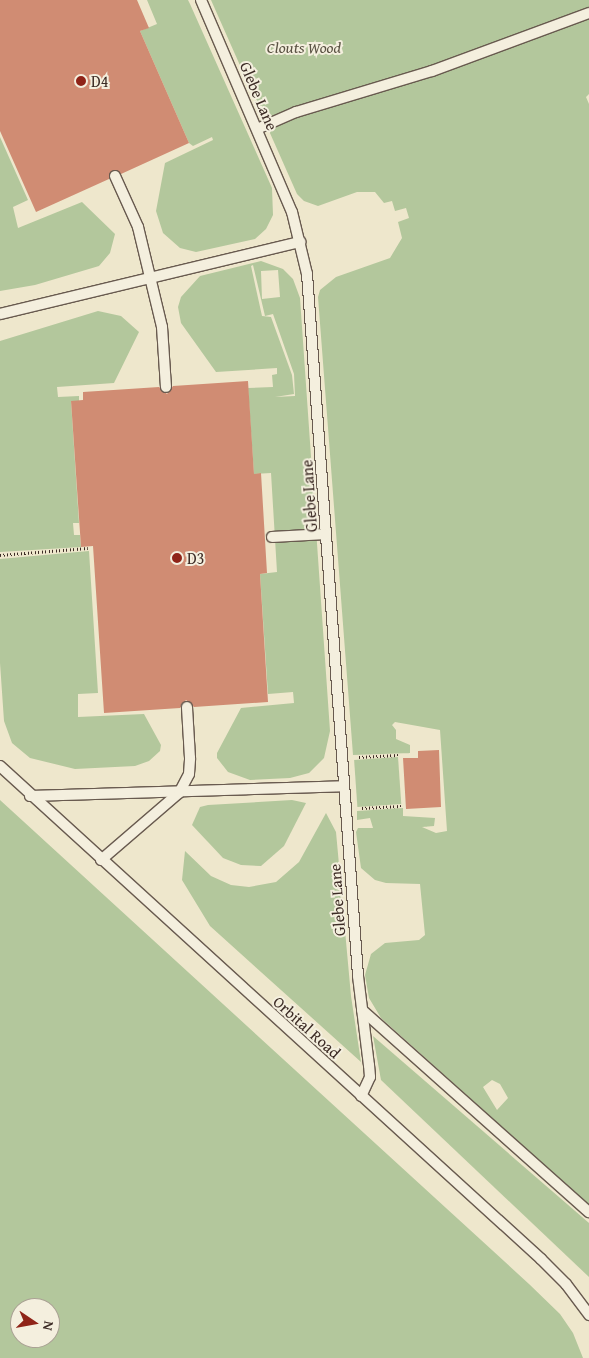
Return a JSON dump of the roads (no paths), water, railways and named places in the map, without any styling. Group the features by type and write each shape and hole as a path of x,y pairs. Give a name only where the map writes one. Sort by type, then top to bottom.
{"lane":[{"name":"Glebe Lane","path":"201,0 292,212 300,242 310,300 345,809 362,1010 370,1077 361,1096"},
{"path":"257,129 296,112 432,71 589,13"},
{"path":"115,176 138,227 162,327 166,387"},
{"path":"0,314 300,242"},
{"path":"272,537 326,534"},
{"path":"100,860 179,793 189,766 187,707"},
{"name":"Orbital Road","path":"0,766 100,860 540,1259 566,1284 589,1315"},
{"path":"30,796 179,793 344,786"},
{"path":"362,1010 589,1212"}],"place":[{"name":"D4","path":"81,81"},
{"name":"D3","path":"177,558"}],"park label":[{"name":"Clouts Wood","path":"304,47"}]}
